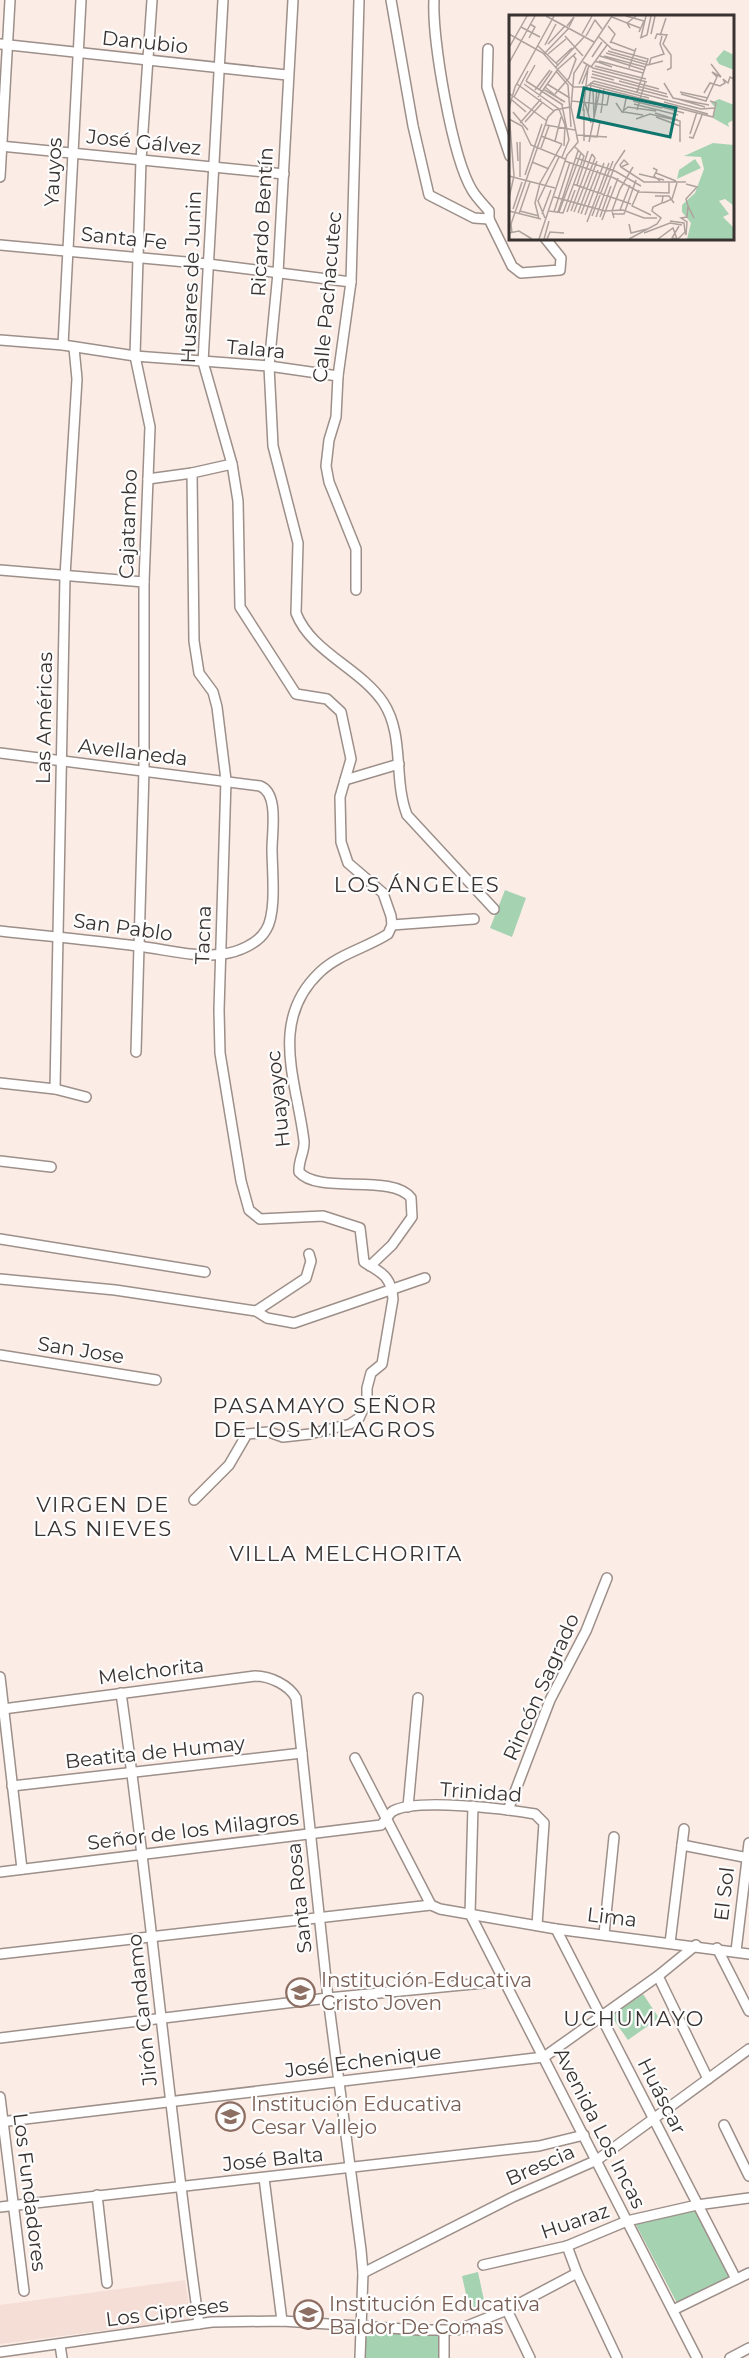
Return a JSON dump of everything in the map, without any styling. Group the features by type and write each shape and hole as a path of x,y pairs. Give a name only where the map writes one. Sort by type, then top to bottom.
{"street":[{"path":"0,177 3,44 10,0"},
{"name":"Yauyos","path":"63,345 71,152 81,0"},
{"name":"Cajatambo","path":"136,1052 144,770 144,582 150,428 135,356 141,160 152,0"},
{"name":"Husares de Junin","path":"223,0 203,362 232,464 238,501 240,608 266,652 296,694 327,699 341,712 351,759 345,780"},
{"name":"Ricardo Bentín","path":"293,0 287,75 278,273 269,366 273,446 298,543 295,602 300,623 335,658 365,679 384,704 396,735 401,801 407,815 494,909"},
{"name":"Calle Pachacutec","path":"356,590 357,549 329,482 326,466 329,440 336,417 338,376 351,282 359,0"},
{"path":"391,0 413,126 429,195 474,218 489,219"},
{"path":"434,0 437,52 455,141 471,189 489,211 489,219 512,266 521,273 560,270 561,258 547,240"},
{"name":"Danubio","path":"3,44 287,75"},
{"path":"488,49 487,87 509,153"},
{"name":"José Gálvez","path":"1,146 284,174"},
{"name":"Santa Fe","path":"0,244 208,264 351,282"},
{"name":"Talara","path":"0,340 63,345 135,356 269,366 338,376"},
{"name":"Las Américas","path":"56,1089 65,576 77,379 74,348"},
{"path":"148,479 192,473 232,464"},
{"name":"Tacna","path":"192,473 194,641 199,673 213,692 217,707 226,780 219,1010 222,1072 233,1143 249,1209 253,1215 266,1221 323,1216 355,1225 363,1233 362,1256 364,1262 369,1266"},
{"path":"0,570 144,582"},
{"name":"Avellaneda","path":"0,753 226,780 266,788 272,798 271,913 268,927"},
{"path":"399,764 345,780 339,797 341,842 348,862 383,894 392,925 474,919"},
{"name":"Huayayoc","path":"369,1266 392,1245 412,1217 411,1198 400,1190 315,1180 299,1172 304,1141 289,1058 298,1002 313,979 334,962 388,934 392,925"},
{"name":"San Pablo","path":"0,931 140,946 181,953 220,955 233,952 254,942 268,927"},
{"path":"0,1083 56,1089 86,1097"},
{"path":"0,1161 51,1167"},
{"path":"0,1239 205,1272"},
{"path":"256,1311 306,1278 311,1261 309,1254"},
{"path":"194,1500 229,1466 247,1434 269,1432 283,1437 310,1434 350,1424 358,1418 368,1401 367,1388 371,1373 382,1364 382,1350 393,1299 391,1288 382,1271 369,1266"},
{"path":"0,1279 115,1290 256,1311 267,1318 294,1323 425,1278"},
{"name":"San Jose","path":"0,1355 156,1380"},
{"name":"Rincón Sagrado","path":"508,1810 561,1675 586,1631 607,1578"},
{"name":"Melchorita","path":"3,1709 259,1676 282,1684 291,1690 296,1698"},
{"path":"0,1677 22,1869"},
{"name":"Jirón Candamo","path":"122,1693 143,1853 179,2186 199,2324"},
{"name":"Santa Rosa","path":"296,1698 328,1998 363,2273 359,2325 360,2358"},
{"path":"387,1820 394,1810 408,1807 418,1698"},
{"name":"Beatita de Humay","path":"12,1786 302,1754"},
{"path":"0,1954 431,1905 355,1758"},
{"name":"Trinidad","path":"408,1807 473,1806 535,1814 544,1823 537,1925"},
{"name":"Avenida Los Incas","path":"473,1806 470,1914 697,2358"},
{"name":"Señor de los Milagros","path":"0,1872 143,1853 310,1835 381,1825 387,1820"},
{"path":"670,1943 684,1829"},
{"path":"604,1934 615,1837"},
{"name":"El Sol","path":"736,1951 749,1842"},
{"path":"682,1845 748,1858"},
{"name":"Lima","path":"431,1905 440,1909 556,1929 696,1945 749,1954"},
{"name":"Huáscar","path":"556,1929 736,2279"},
{"name":"José Echenique","path":"2,2122 544,2057 658,1976 696,1945"},
{"path":"717,1948 749,2011"},
{"path":"658,1976 708,2079"},
{"path":"0,2038 328,1998 504,1981"},
{"name":"Brescia","path":"363,2273 513,2197 597,2160 749,2049"},
{"name":"Los Fundadores","path":"0,2097 24,2291"},
{"path":"724,2125 749,2176"},
{"name":"José Balta","path":"0,2206 349,2169 539,2146 584,2135"},
{"path":"264,2178 282,2321"},
{"path":"97,2195 107,2283"},
{"name":"Huaraz","path":"483,2265 567,2246 627,2221 697,2205 749,2198"},
{"path":"567,2246 577,2273 618,2358"},
{"name":"Los Cipreses","path":"0,2352 199,2324 282,2321 457,2330 507,2310 577,2273"},
{"path":"673,2310 749,2273"},
{"path":"507,2310 530,2358"},
{"path":"444,2331 444,2358"},
{"path":"60,2345 62,2358"},
{"path":"730,2358 749,2348"}],"shaded area":[{"path":"185,2280 191,2319 0,2344 0,2305"}],"green space":[{"path":"505,890 526,898 512,937 490,928"},
{"path":"643,1994 659,2018 628,2040 611,2016"},
{"path":"695,2206 732,2275 677,2303 634,2221"},
{"path":"478,2272 485,2305 469,2308 462,2276"},
{"path":"363,2330 438,2336 440,2358 364,2358"}],"place":[{"name":"Institución Educativa Cristo Joven","path":"300,1992"},
{"name":"Institución Educativa Cesar Vallejo","path":"230,2116"},
{"name":"Institución Educativa Baldor De Comas","path":"308,2315"}],"district":[{"name":"LOS ÁNGELES","path":"417,885"},
{"name":"PASAMAYO SEÑOR DE LOS MILAGROS","path":"325,1418"},
{"name":"VIRGEN DE LAS NIEVES","path":"103,1517"},
{"name":"VILLA MELCHORITA","path":"346,1554"},
{"name":"UCHUMAYO","path":"634,2019"}]}
